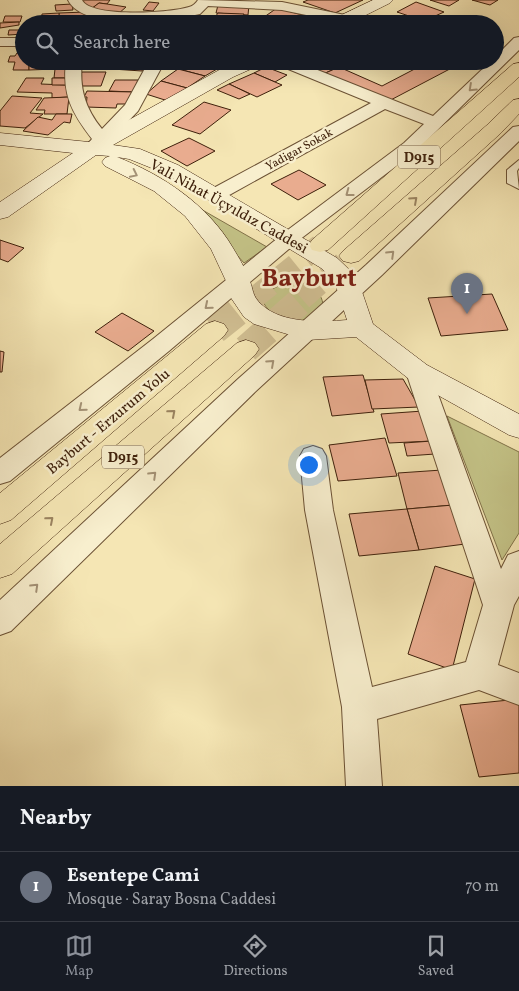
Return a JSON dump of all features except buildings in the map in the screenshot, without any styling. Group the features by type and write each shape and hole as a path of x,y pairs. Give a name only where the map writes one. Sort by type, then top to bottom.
{"highway":[{"name":"D915","path":"320,245 519,68"},
{"name":"D915","path":"351,256 494,129 519,104"},
{"name":"Bayburt - Erzurum Yolu","path":"0,511 215,330"},
{"name":"D915","path":"0,564 246,349"}],"street":[{"path":"75,0 78,6 85,10 105,15"},
{"path":"353,15 385,0"},
{"path":"170,15 195,11 204,3 282,6 317,15"},
{"path":"504,56 519,41"},
{"path":"0,42 15,42"},
{"path":"73,70 71,83 74,97 96,144"},
{"path":"0,139 96,144 132,107 152,70"},
{"path":"0,212 96,144 234,70"},
{"path":"303,70 436,123"},
{"path":"0,473 289,238 410,147 490,70"},
{"name":"Yadigar Sokak","path":"215,195 382,103"},
{"path":"0,621 247,385 350,291 519,131"},
{"name":"Vali Nihat Üçyıldız Caddesi","path":"96,144 132,153 171,169 329,263 345,277 362,328 307,331 263,318 253,310 239,292 238,281 216,238 193,212 161,187 119,166 96,144"},
{"path":"362,328 418,372 519,427"},
{"path":"418,372 499,605"},
{"path":"313,456 319,510 359,707 364,786"},
{"path":"479,674 499,605 519,564"},
{"path":"359,707 479,674 519,688"}],"lane":[{"path":"519,163 512,170 512,183 519,186"}],"shaded area":[{"path":"192,204 267,247 244,263"},
{"path":"285,283 303,284 314,289 323,304 310,317 302,320 288,321 275,315 263,301 270,290"},
{"path":"447,416 519,452 519,533 502,560"}],"tunnel":[{"path":"253,299 320,245"},
{"path":"302,299 351,256"},
{"path":"215,330 255,298"},
{"path":"246,349 304,298"}],"place":[{"name":"Esentepe Cami","path":"467,314"}],"district":[{"name":"Bayburt","path":"309,277"}]}
